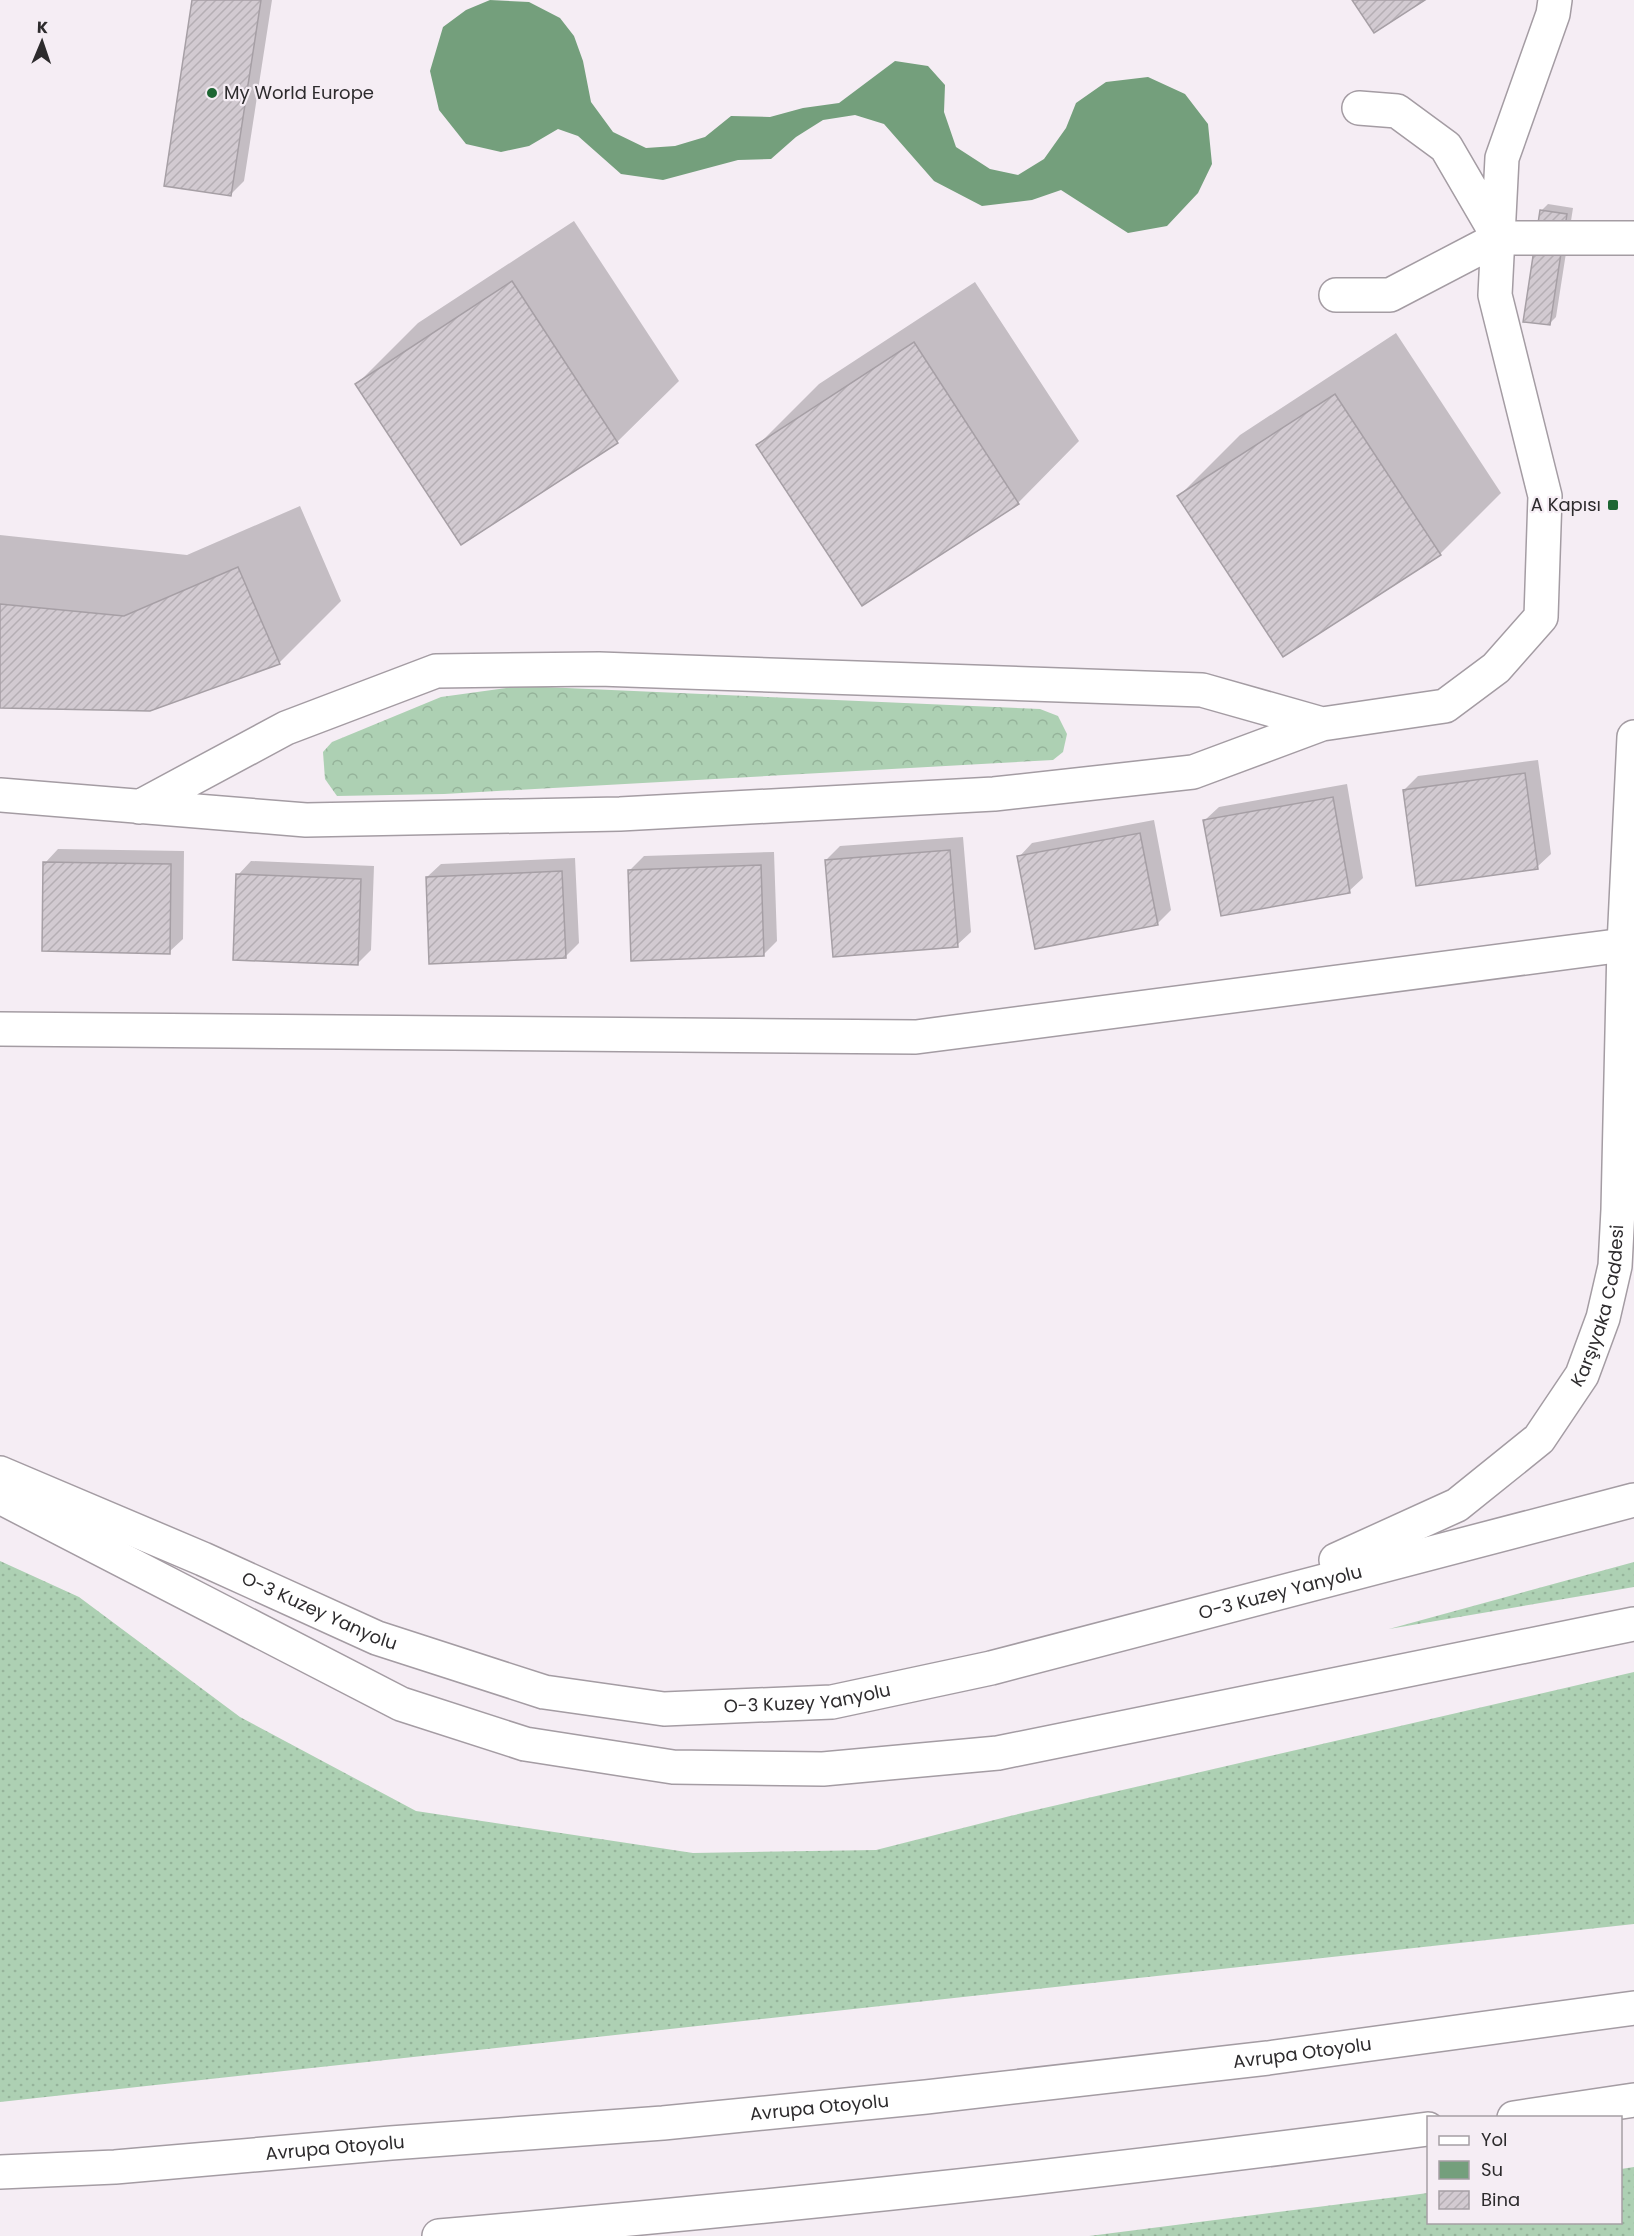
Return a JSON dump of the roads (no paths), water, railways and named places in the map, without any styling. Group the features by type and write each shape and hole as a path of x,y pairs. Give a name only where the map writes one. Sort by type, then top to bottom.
{"main road":[{"path":"0,795 306,820 620,814 994,794 1193,772 1322,724 1445,706 1496,668 1541,617 1545,496 1495,295 1502,158 1553,14 1555,0"},
{"path":"1359,108 1397,111 1446,147 1499,238"},
{"path":"1336,296 1390,295 1499,238 1634,238"},
{"path":"139,807 286,728 436,671 599,669 1202,690 1322,724"},
{"name":"Karşıyaka Caddesi","path":"1232,1604 1457,1506 1539,1438 1582,1375 1603,1318 1615,1266 1629,946 1634,737"},
{"path":"0,1029 916,1037 1629,946"},
{"name":"O-3 Kuzey Yanyolu","path":"0,1473 203,1559 377,1638 544,1692 664,1709 832,1702 991,1668 1634,1500"},
{"path":"0,1497 401,1704 525,1744 673,1767 823,1768 998,1753 1634,1624"},
{"name":"Avrupa Otoyolu","path":"0,2172 115,2167 391,2143 663,2123 1268,2058 1634,2008"},
{"path":"1527,2116 1634,2100"},
{"path":"439,2236 863,2197 1427,2129"}],"water":[{"path":"490,0 529,2 560,18 574,36 583,61 591,102 613,132 646,148 675,146 705,137 731,116 770,117 803,108 839,103 895,61 928,66 945,85 944,112 956,147 990,169 1018,175 1044,159 1066,128 1076,103 1106,82 1148,77 1185,94 1208,124 1212,164 1198,193 1167,226 1128,233 1061,190 1032,200 982,206 934,181 884,124 855,115 823,120 796,137 771,159 738,160 663,180 621,174 578,136 558,129 529,146 501,152 466,144 439,110 430,71 443,27 466,10"}],"place":[{"name":"My World Europe","path":"212,93"},
{"name":"A Kapısı","path":"1613,505"}]}
